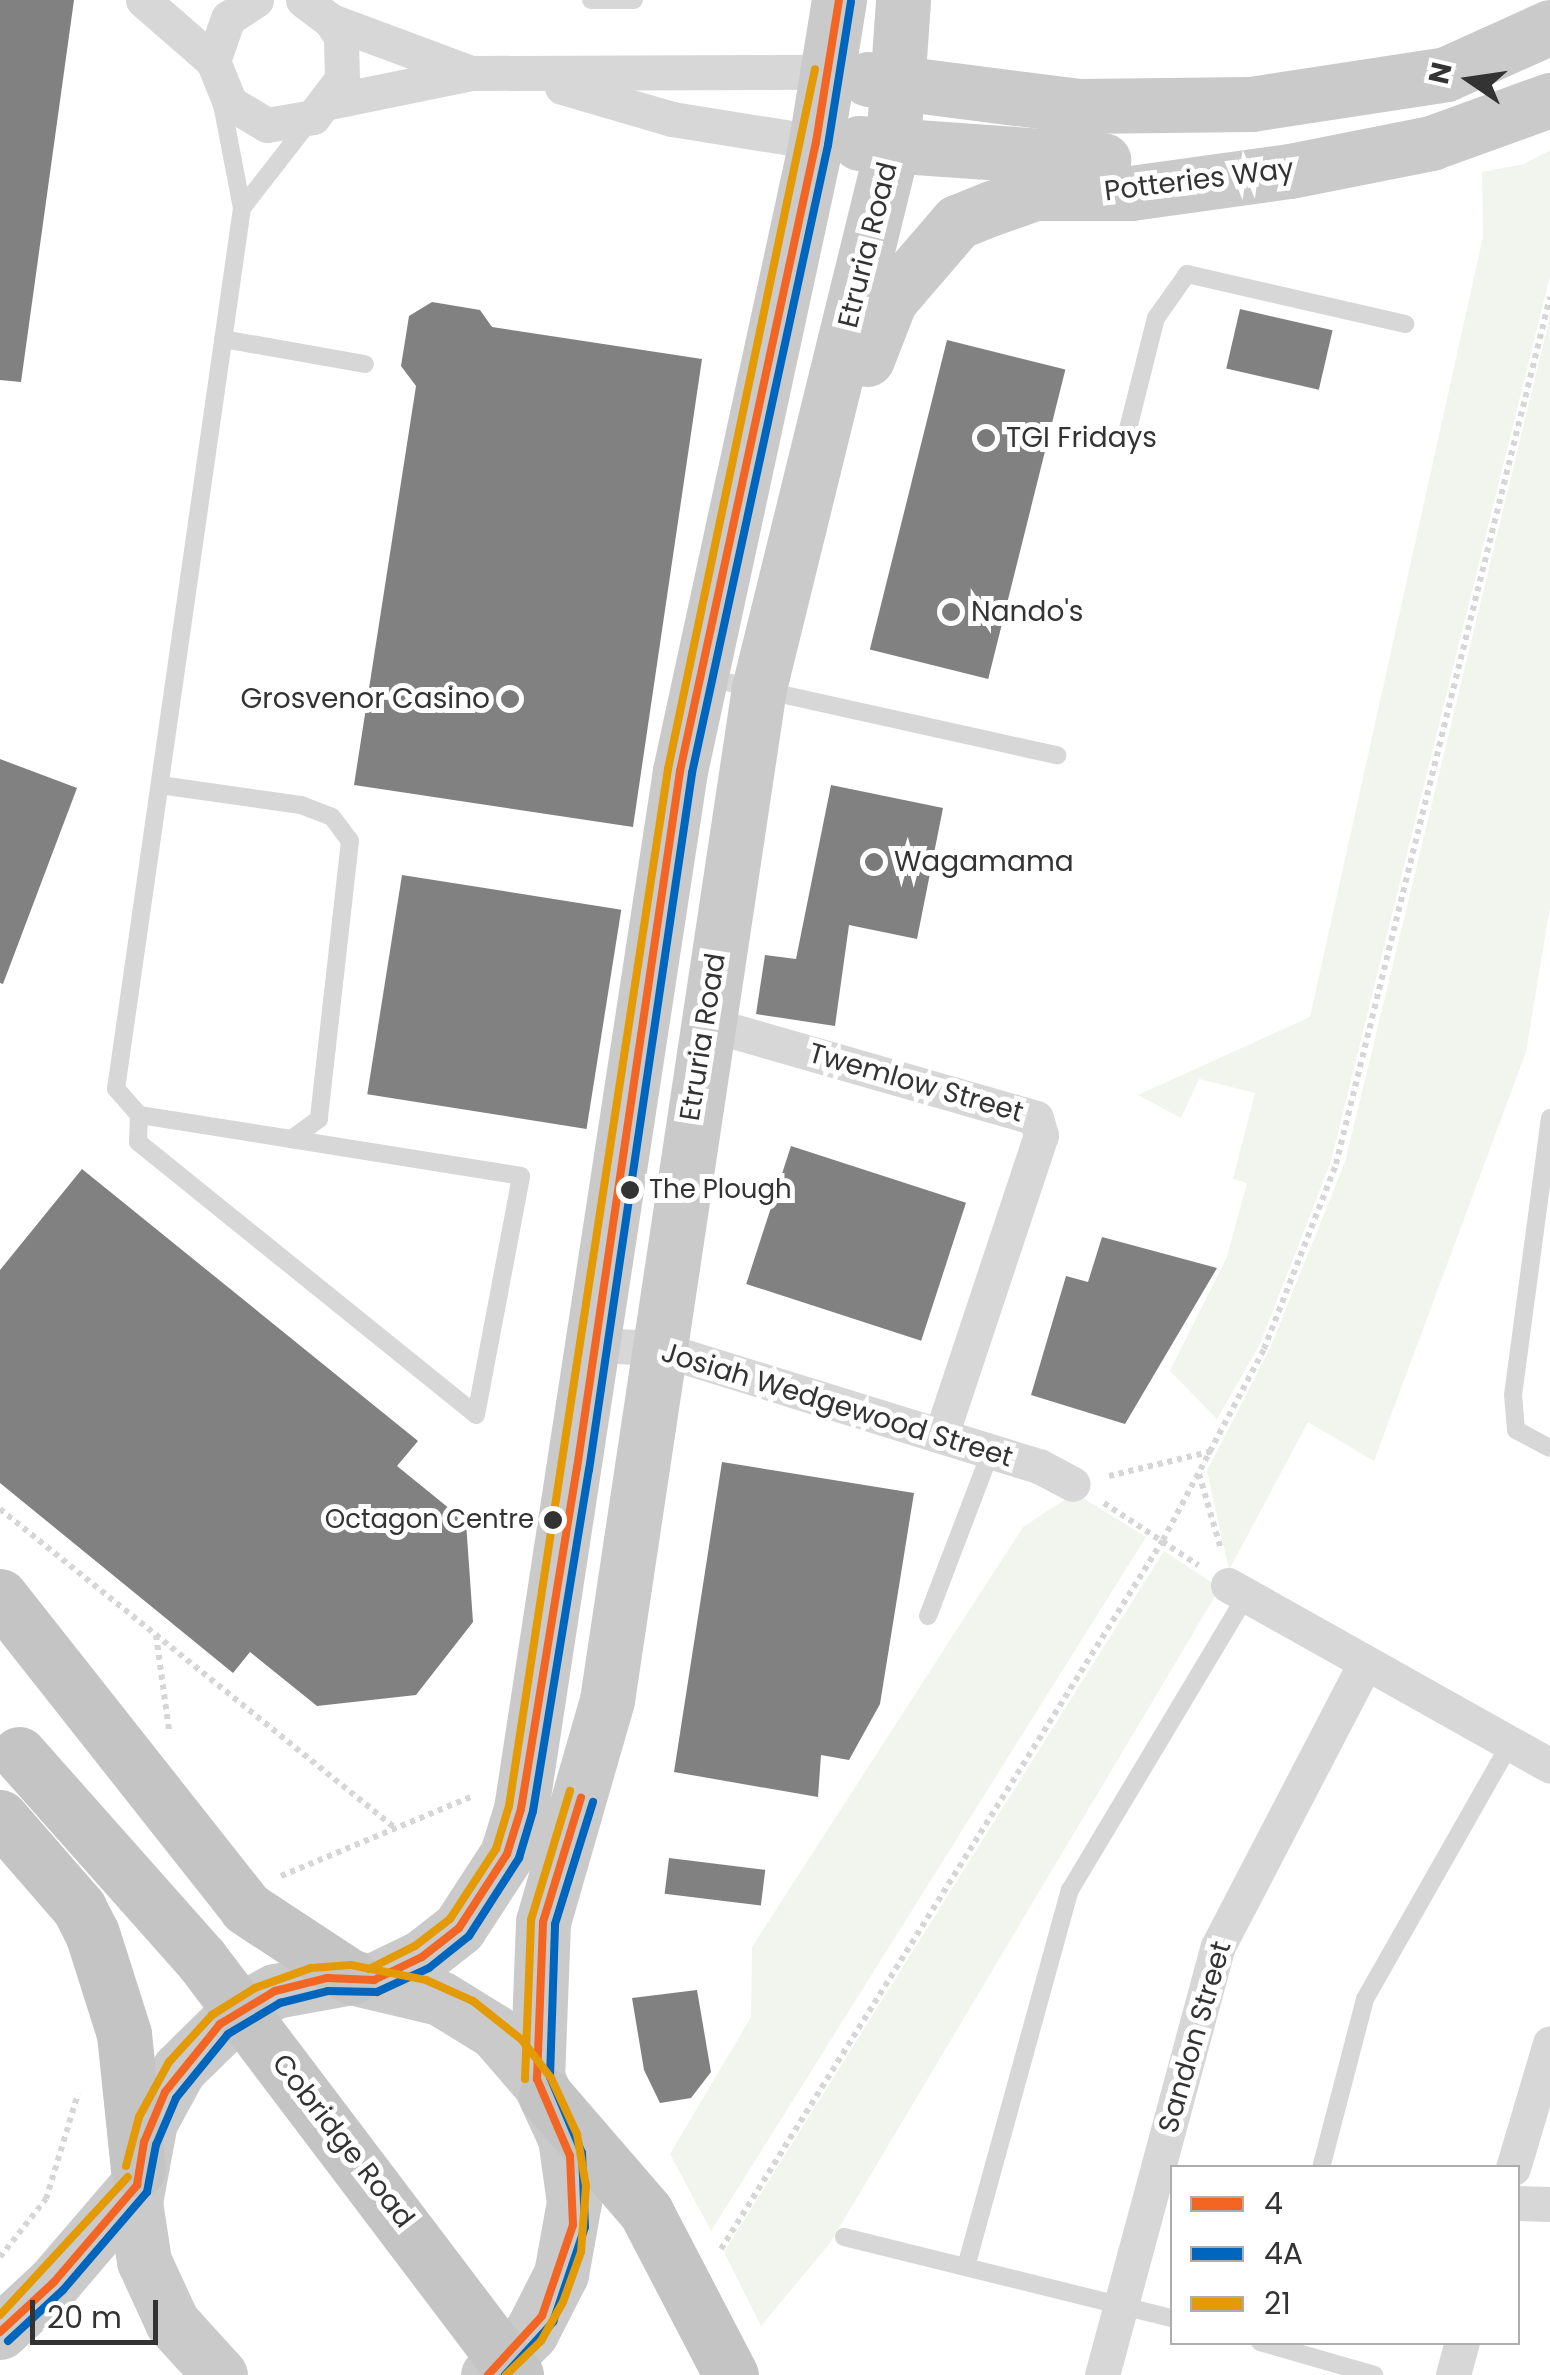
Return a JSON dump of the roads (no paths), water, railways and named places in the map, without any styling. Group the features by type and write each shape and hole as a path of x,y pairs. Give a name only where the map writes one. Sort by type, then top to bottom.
{"highway":[{"path":"0,1596 246,1908 363,1979"},
{"name":"Cobridge Road","path":"9,1744 224,1988 516,2375"},
{"path":"0,1817 72,1900 92,1933 124,2034 138,2177"},
{"path":"542,2088 646,2212 731,2375"}],"main road":[{"path":"220,2375 183,2338 152,2286 140,2246 138,2177 165,2092 220,2024 275,1991 363,1979 422,1957 459,1928 507,1854 529,1765 698,676 816,142 839,0"},
{"name":"Etruria Road","path":"542,2088 543,1922 607,1700 705,1023 759,688 893,144 902,86 902,0"},
{"path":"828,72 902,86 1079,106 1251,104 1446,74 1550,27"},
{"name":"Potteries Way","path":"798,534 890,300 957,222 1035,193 1131,193 1290,171 1430,143 1550,100"},
{"path":"816,142 1290,171"},
{"path":"363,1979 467,2012 513,2049 542,2088 570,2156 568,2250 542,2316 488,2375"},
{"path":"0,2332 54,2282 138,2177"}],"street":[{"path":"146,2 215,72 247,118 267,125 472,73 527,77 828,72"},
{"path":"146,2 242,9 215,72"},
{"path":"317,10 345,60 321,110"},
{"path":"317,10 472,73"},
{"path":"527,77 672,119 816,142"},
{"name":"Twemlow Street","path":"705,1023 1036,1118 1041,1135 941,1435"},
{"name":"Josiah Wedgewood Street","path":"596,1345 657,1348 991,1451 1074,1484"},
{"path":"1237,1590 1364,1666 1550,1766"},
{"name":"Sandon Street","path":"1102,2375 1218,1946 1364,1666"},
{"path":"1514,2165 1550,2042"},
{"path":"1520,2203 1550,2204"},
{"path":"1453,2375 1461,2345"}],"lane":[{"path":"591,0 634,0"},
{"path":"138,1115 521,1176 476,1415 150,1153 138,1142 138,1115 116,1089 242,208 215,72"},
{"path":"242,208 321,110"},
{"path":"1125,441 1156,318 1187,274 1405,324"},
{"path":"223,339 365,364"},
{"path":"698,676 1057,755"},
{"path":"160,785 302,806 332,818 350,840 319,1119 291,1139"},
{"path":"1550,1118 1514,1396 1516,1430 1550,1448"},
{"path":"928,1616 991,1451"},
{"path":"968,2263 1070,1890 1237,1590"},
{"path":"1322,2165 1364,1999 1510,1744"},
{"path":"844,2237 968,2263 1170,2317"},
{"path":"1273,2345 1374,2375"}],"place":[{"name":"TGI Fridays","path":"986,438"},
{"name":"Nando's","path":"951,612"},
{"name":"Grosvenor Casino","path":"510,699"},
{"name":"Wagamama","path":"874,862"},
{"name":"The Plough","path":"630,1190"},
{"name":"Octagon Centre","path":"553,1520"}]}
